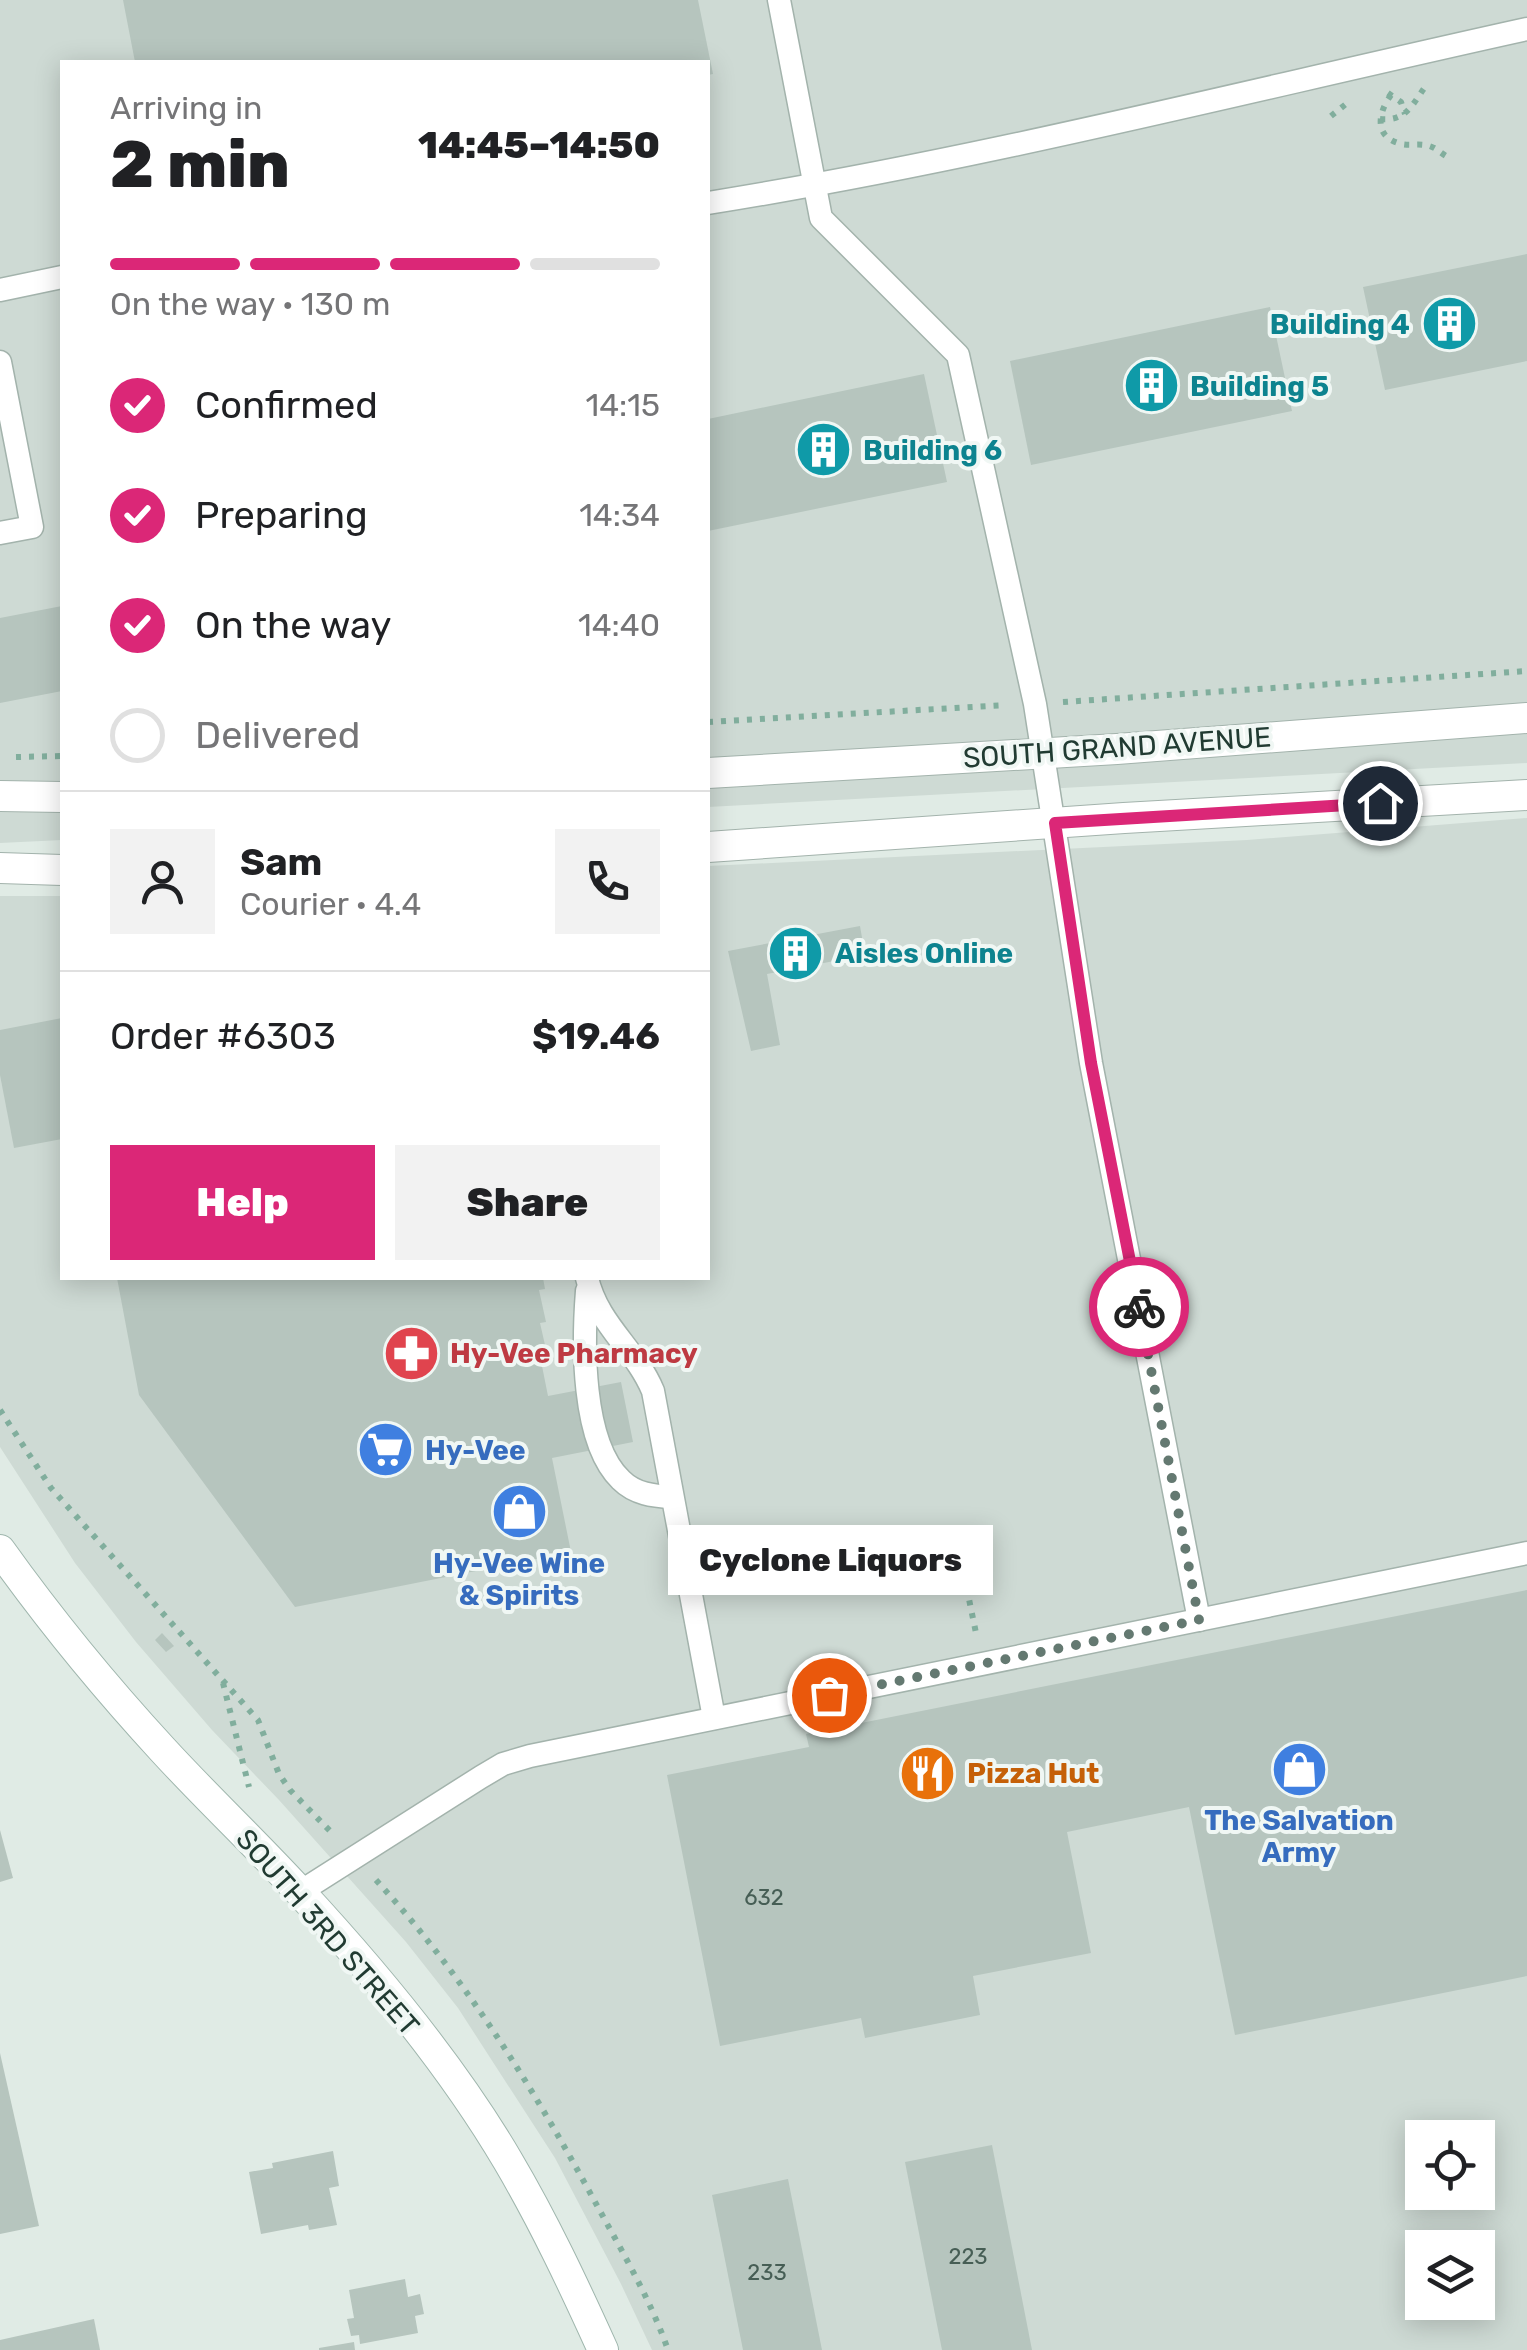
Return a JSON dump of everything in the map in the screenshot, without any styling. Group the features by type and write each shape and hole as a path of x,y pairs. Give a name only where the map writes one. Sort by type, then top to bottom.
{"street":[{"name":"SOUTH GRAND AVENUE","path":"710,773 1527,718"},
{"path":"710,847 1527,795"},
{"path":"0,796 60,798"},
{"path":"0,868 60,870"},
{"name":"SOUTH 3RD STREET","path":"0,1550 108,1688 300,1892 441,2063 506,2157 543,2223 603,2350"}],"lane":[{"path":"779,0 821,218 958,356 1043,752 1091,1063 1199,1620"},
{"path":"710,202 813,186 1046,139 1527,28"},
{"path":"0,290 60,277"},
{"path":"0,362 32,527 0,533"},
{"path":"587,1280 597,1310 635,1357 653,1392 714,1718"},
{"path":"587,1280 583,1360 590,1407 604,1455 621,1480 646,1495 672,1496"},
{"path":"300,1892 503,1764 530,1756 1527,1553"}],"path":[{"path":"1380,119 1386,121 1413,108 1419,93 1436,74"},
{"path":"1392,95 1380,119 1380,128 1396,143 1431,146 1446,156"},
{"path":"1075,702 1527,671"},
{"path":"710,722 1000,705"},
{"path":"0,758 60,756"},
{"path":"0,1410 51,1488 258,1720 279,1774 320,1820"},
{"path":"964,1574 976,1634"},
{"path":"223,1682 241,1759 256,1802"},
{"path":"396,1902 505,2046 606,2221 668,2350"}],"shaded area":[{"path":"0,0 1527,0 1527,763 710,807 710,60 60,60 60,840 0,843"},
{"path":"1527,818 1527,2350 652,2350 555,2158 458,2008 406,1942 136,1642 75,1563 0,1447 0,896 60,896 60,1280 710,1280 710,866 1247,840"}],"building":[{"path":"123,0 698,0 713,74 710,75 710,60 135,60"},
{"name":"Building 4","path":"1527,254 1527,361 1385,390 1363,287"},
{"name":"Building 5","path":"1270,307 1292,411 1031,465 1010,361"},
{"name":"Building 6","path":"924,374 947,482 710,531 710,419"},
{"path":"60,606 60,691 0,703 0,618"},
{"name":"Aisles Online","path":"860,926 865,955 767,974 780,1045 751,1051 728,951"},
{"path":"60,1018 60,1139 14,1148 0,1075 0,1030"},
{"name":"Hy-Vee","path":"117,1280 543,1280 545,1289 539,1290 546,1322 540,1323 545,1345 538,1346 548,1396 621,1382 633,1442 552,1458 571,1552 295,1607 139,1395"},
{"path":"1527,1590 1527,1976 1235,2035 1189,1807 1067,1832 1091,1953 973,1976 980,2015 865,2038 861,2018 720,2046 667,1775 809,1747 806,1734"},
{"path":"162,1633 174,1646 166,1652 155,1640"},
{"path":"0,1830 13,1878 0,1882"},
{"path":"0,2053 39,2226 0,2234"},
{"path":"992,2145 1032,2350 942,2350 905,2162"},
{"path":"333,2151 339,2186 329,2188 337,2225 309,2230 308,2225 261,2234 249,2172 273,2168 272,2163"},
{"path":"788,2179 822,2350 743,2350 712,2195"},
{"path":"405,2279 408,2297 420,2294 424,2314 415,2316 418,2333 360,2344 359,2335 351,2336 347,2319 354,2318 349,2290"},
{"path":"94,2319 100,2350 0,2350 0,2340"},
{"path":"354,2342 355,2350 319,2350 319,2348"}],"way so far":[{"path":"829,1695 1199,1620 1139,1307"}],"place":[{"name":"Building 4","path":"1449,324"},
{"name":"Building 5","path":"1151,386"},
{"name":"Building 6","path":"824,450"},
{"name":"Aisles Online","path":"796,953"},
{"name":"Hy-Vee Pharmacy","path":"411,1353"},
{"name":"Hy-Vee","path":"386,1450"},
{"name":"Hy-Vee Wine & Spirits","path":"519,1512"},
{"name":"Cyclone Liquors","path":"829,1695"},
{"name":"The Salvation Army","path":"1299,1769"},
{"name":"Pizza Hut","path":"928,1773"}],"route":[{"path":"1139,1307 1091,1063 1055,823 1380,803"}]}
